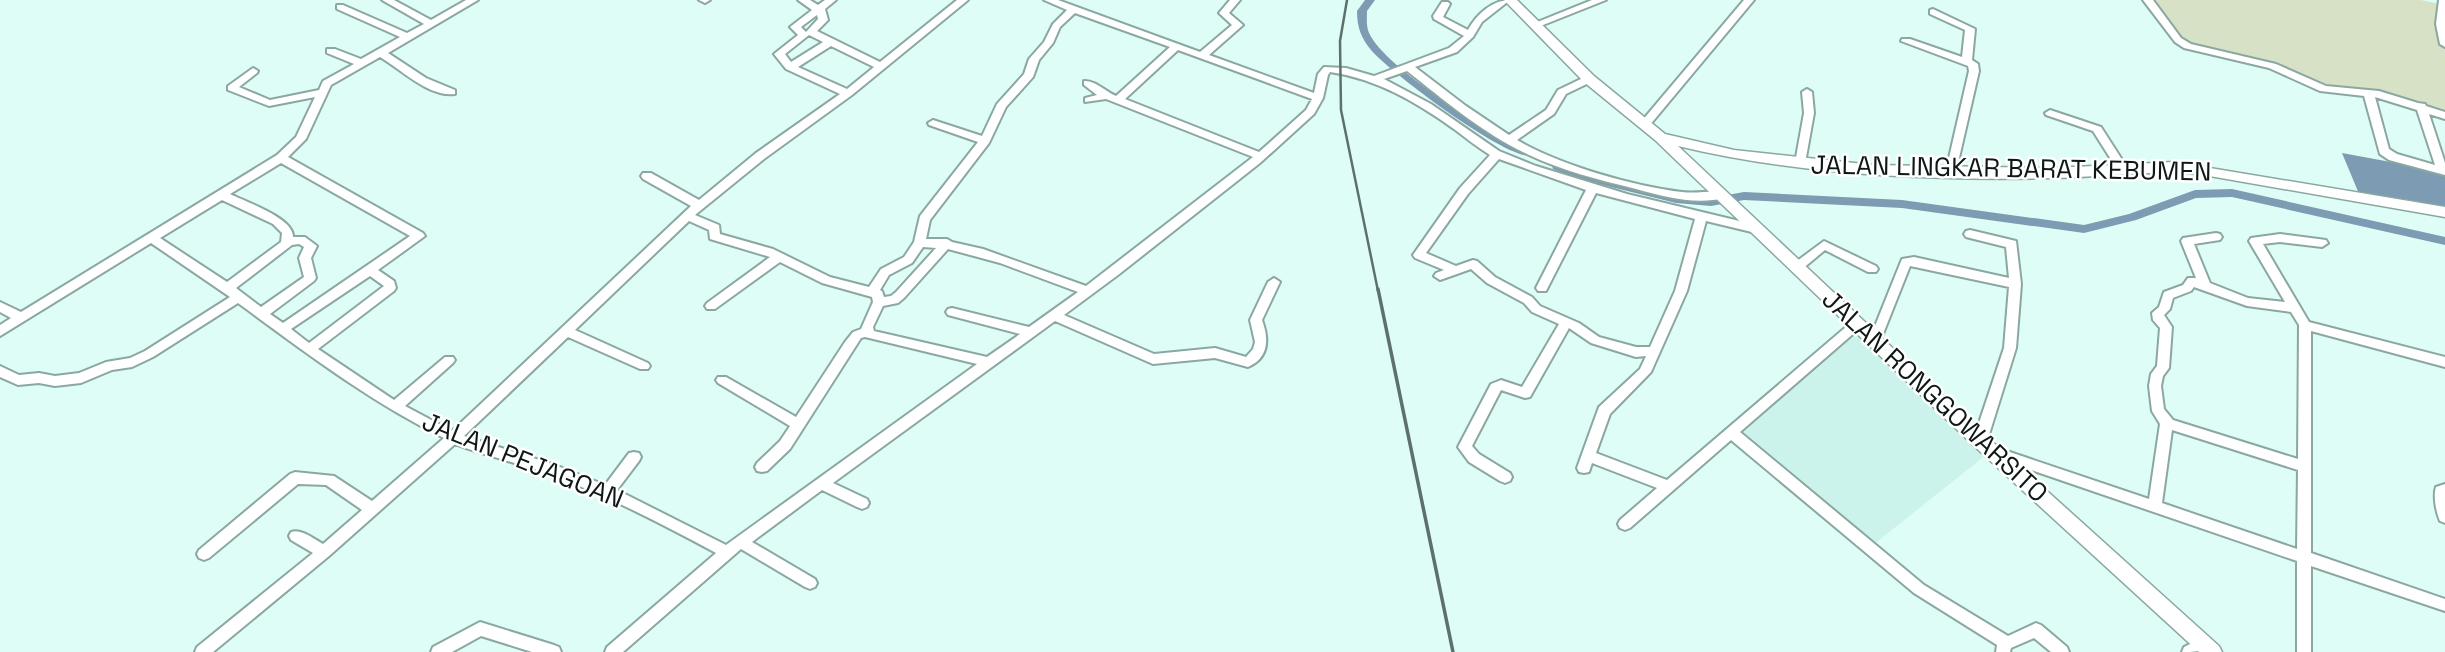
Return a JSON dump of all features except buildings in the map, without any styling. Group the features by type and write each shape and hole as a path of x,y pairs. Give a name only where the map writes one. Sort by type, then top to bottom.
{"main road":[{"name":"JALAN RONGGOWARSITO","path":"1507,0 1589,79 1660,137 2202,649"},
{"name":"JALAN LINGKAR BARAT KEBUMEN","path":"1660,137 1734,155 1873,170 2053,173 2174,167 2219,172 2445,212"},
{"path":"1674,152 1690,144"}],"street":[{"path":"352,0 340,7 407,37"},
{"path":"387,0 430,24"},
{"path":"0,331 281,158 301,139 320,93 336,76 473,0"},
{"path":"803,0 819,9 823,20 810,31 881,67"},
{"path":"831,0 795,27 804,35 779,54 790,67 848,93"},
{"path":"202,652 324,552 454,437 699,205 760,156 848,93 963,0"},
{"path":"1049,0 1318,98"},
{"path":"1202,55 1238,25 1224,13 1235,0"},
{"path":"1377,78 1390,71 1444,55 1470,34 1478,20 1507,0"},
{"path":"1535,25 1601,0"},
{"path":"1644,124 1749,0"},
{"path":"2148,0 2178,40 2188,46 2273,66 2324,89 2369,94 2421,106 2445,116"},
{"path":"2444,0 2441,24 2445,44"},
{"path":"1445,4 1439,19 1470,34"},
{"path":"867,331 885,272 908,260 920,243 924,219 985,141 1001,106 1029,75 1031,65 1048,43 1053,30 1073,9"},
{"path":"1933,12 1970,29 1967,60"},
{"path":"1906,41 1973,64 1974,71 1951,171"},
{"path":"790,67 830,42"},
{"path":"1118,100 1177,46"},
{"path":"331,51 361,63"},
{"path":"379,52 425,83 451,92"},
{"path":"1405,66 1465,111 1540,155 1627,183 1689,197 1726,199"},
{"path":"612,652 727,552 1087,291 1260,156 1310,112 1318,98 1323,74 1328,69 1377,78 1440,114 1497,154 1592,189 1756,229"},
{"path":"253,71 232,88 269,103 320,93"},
{"path":"1511,139 1550,111 1562,92 1589,79"},
{"path":"1088,83 1104,96 1260,156"},
{"path":"1800,163 1809,113 1807,92"},
{"path":"2369,94 2384,151 2393,157 2443,170 2439,145 2421,106"},
{"path":"1089,100 1104,96"},
{"path":"2050,113 2097,129 2123,169"},
{"path":"933,123 985,141"},
{"path":"1455,270 1419,256 1464,191 1497,154"},
{"path":"281,158 419,236 283,329"},
{"path":"647,176 699,205"},
{"path":"1542,288 1592,189"},
{"path":"222,195 277,221 288,232 285,239 289,241"},
{"path":"687,216 715,228 716,237 779,257 826,280 876,298 894,300 947,243"},
{"path":"1670,487 1586,462 1604,411 1642,376 1654,351 1681,291 1702,216"},
{"path":"1970,234 2012,244 2015,284 2010,348 1985,446 2155,507 2445,605"},
{"path":"2204,286 2188,241 2216,237"},
{"name":"JALAN PEJAGOAN","path":"152,238 396,406 454,437 564,474 727,552"},
{"path":"2304,652 2305,325 2255,241 2280,238 2322,243"},
{"path":"0,371 18,380 39,377 55,382 68,377 81,378 110,365 132,362 149,354 234,292 289,241 301,240 311,246 305,258 310,278 262,313"},
{"path":"920,243 947,243 1087,291"},
{"path":"1797,267 1824,245 1872,268"},
{"path":"711,306 779,257"},
{"path":"1875,341 1906,262 1914,261 2015,284"},
{"path":"1440,276 1475,265 1491,280 1528,300 1536,309 1566,322 1595,340 1636,352 1654,351"},
{"path":"310,349 390,288 390,284 370,270"},
{"path":"2295,308 2247,302 2190,281 2187,288 2168,294 2164,309 2158,313 2159,320 2166,327 2163,368 2157,374 2155,386 2157,410 2166,423 2305,467"},
{"path":"1053,315 1153,359 1215,353 1248,362 1261,344 1263,336 1256,320 1274,282"},
{"path":"0,306 21,318"},
{"path":"952,312 1030,332"},
{"path":"1506,477 1474,458 1465,447 1496,387 1501,385 1525,393 1566,322"},
{"path":"1626,524 1857,324"},
{"path":"2305,325 2445,362"},
{"path":"566,331 644,366"},
{"path":"762,467 785,445 844,351 857,335 867,331 987,362"},
{"path":"396,406 449,360"},
{"path":"722,380 799,425"},
{"path":"2155,507 2166,423"},
{"path":"1733,434 1878,557 2004,648 2036,630 2062,652"},
{"path":"607,493 634,457"},
{"path":"204,554 272,494 295,478 329,480 372,509"},
{"path":"820,483 862,503"},
{"path":"2445,490 2441,491 2445,517"},
{"path":"296,536 324,552"},
{"path":"741,542 810,583"},
{"path":"438,652 480,629 554,652"}],"shaded area":[{"path":"2142,0 2421,0 2445,5 2445,116 2381,96 2323,92 2273,68 2179,46"},
{"path":"1857,329 1991,451 1868,549 1733,440"}],"water":[{"path":"2342,153 2445,172 2445,215 2362,201"}],"waterway":[{"path":"1370,0 1362,11 1364,32 1391,64 1464,118 1528,153"},
{"path":"1557,166 1583,176 1676,199 1711,202 1744,196 1902,204 2084,229 2132,217 2195,194 2232,193 2445,241"}],"railway":[{"path":"1347,0 1340,41 1341,110 1378,291"},
{"path":"1378,289 1453,652"}]}
